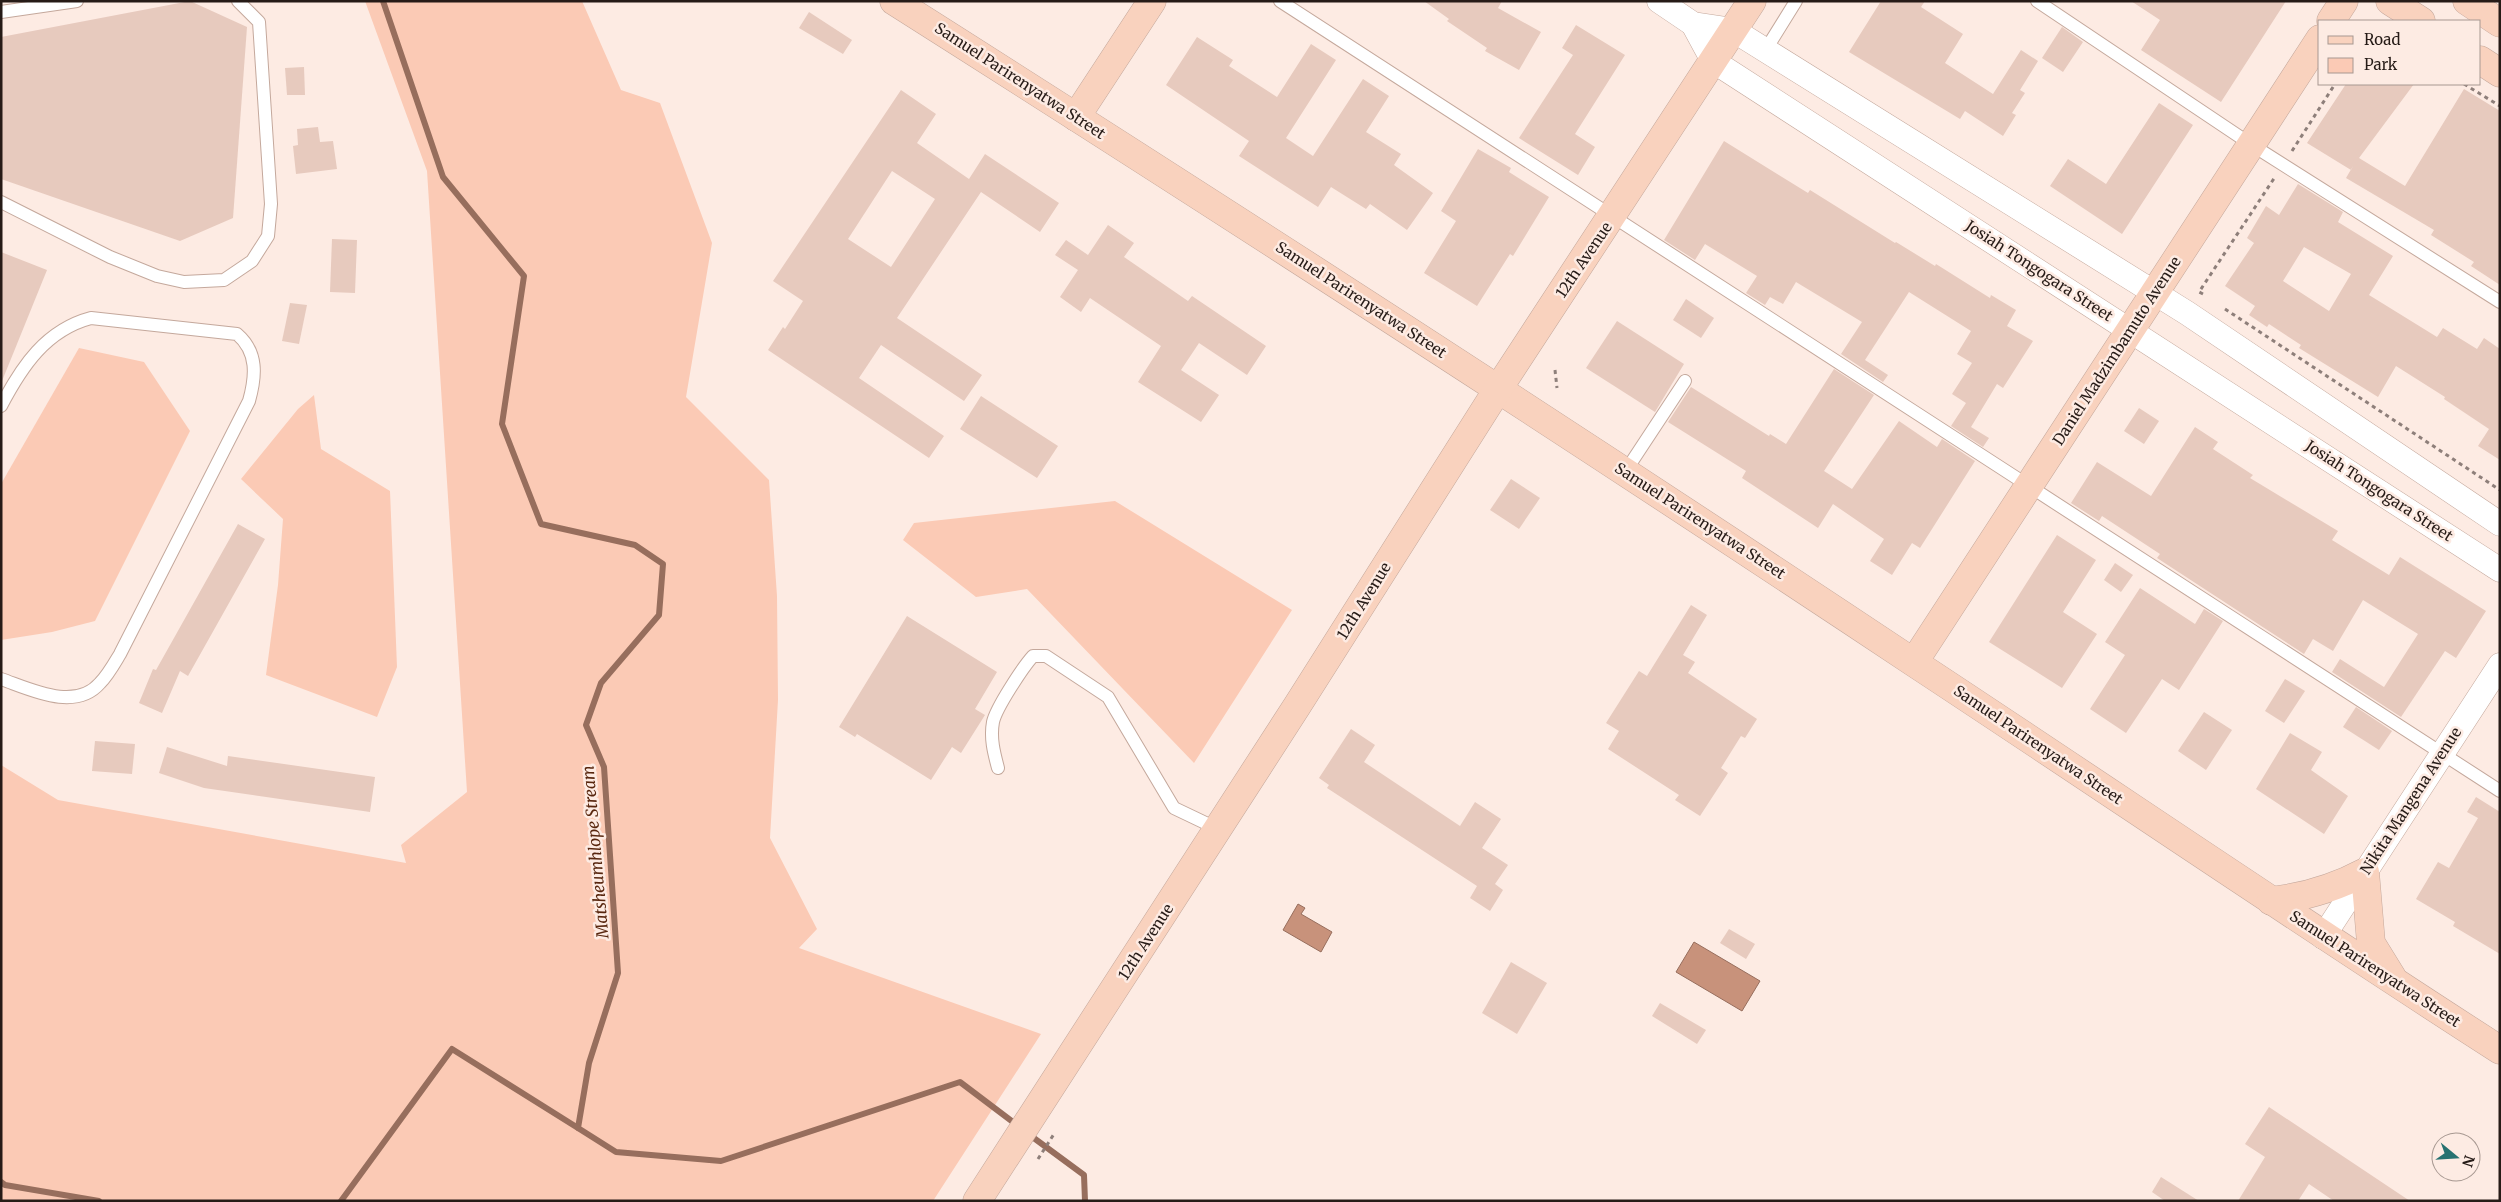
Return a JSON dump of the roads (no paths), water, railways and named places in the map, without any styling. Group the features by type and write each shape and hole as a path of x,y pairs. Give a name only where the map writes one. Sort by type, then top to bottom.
{"street":[{"name":"Samuel Parirenyatwa Street","path":"894,1 1498,389 1914,662 2323,937 2500,1050"},
{"path":"1076,117 1152,1"},
{"name":"Josiah Tongogara Street","path":"1659,1 1693,24 1734,30 2155,292 2500,524"},
{"name":"12th Avenue","path":"978,1201 1498,389 1752,1"},
{"path":"2332,20 2344,1"},
{"path":"2390,1 2419,20"},
{"path":"2467,1 2500,23"},
{"name":"Josiah Tongogara Street","path":"1693,24 1714,61 2500,570"},
{"name":"Daniel Madzimbamuto Avenue","path":"1914,662 2318,42"},
{"path":"2481,61 2500,73"},
{"name":"Nikita Mangena Avenue","path":"2323,937 2500,665"},
{"path":"2271,902 2303,897 2343,884 2365,872 2371,943 2395,983"}],"lane":[{"path":"1,12 78,1"},
{"path":"1,202 110,257 157,276 184,282 224,280 252,261 268,236 271,204 259,22 238,1"},
{"path":"1280,1 2500,791"},
{"path":"1765,50 1796,1"},
{"path":"2037,1 2252,145 2500,302"},
{"path":"1,406 16,377 50,337 72,323 92,318 216,330 237,334 248,343 252,354 255,379 249,401 120,654 100,685 80,695 56,698 1,680"},
{"path":"1625,472 1685,381"},
{"path":"998,768 992,746 993,721 1024,666 1033,656 1046,656 1108,697 1174,808 1218,829"}],"waterway":[{"name":"Matsheumhlope Stream","path":"383,1 443,177 524,276 502,424 541,524 635,545 663,564 659,615 601,683 586,725 604,767 618,973 589,1063 578,1128 616,1152 721,1161 960,1082 1017,1125"},
{"name":"Matsheumhlope Stream","path":"341,1201 452,1049 578,1128"},
{"name":"Matsheumhlope Stream","path":"1027,1133 1084,1175 1085,1201"},
{"name":"Matsheumhlope Stream","path":"1,1182 5,1185 99,1201"}]}
